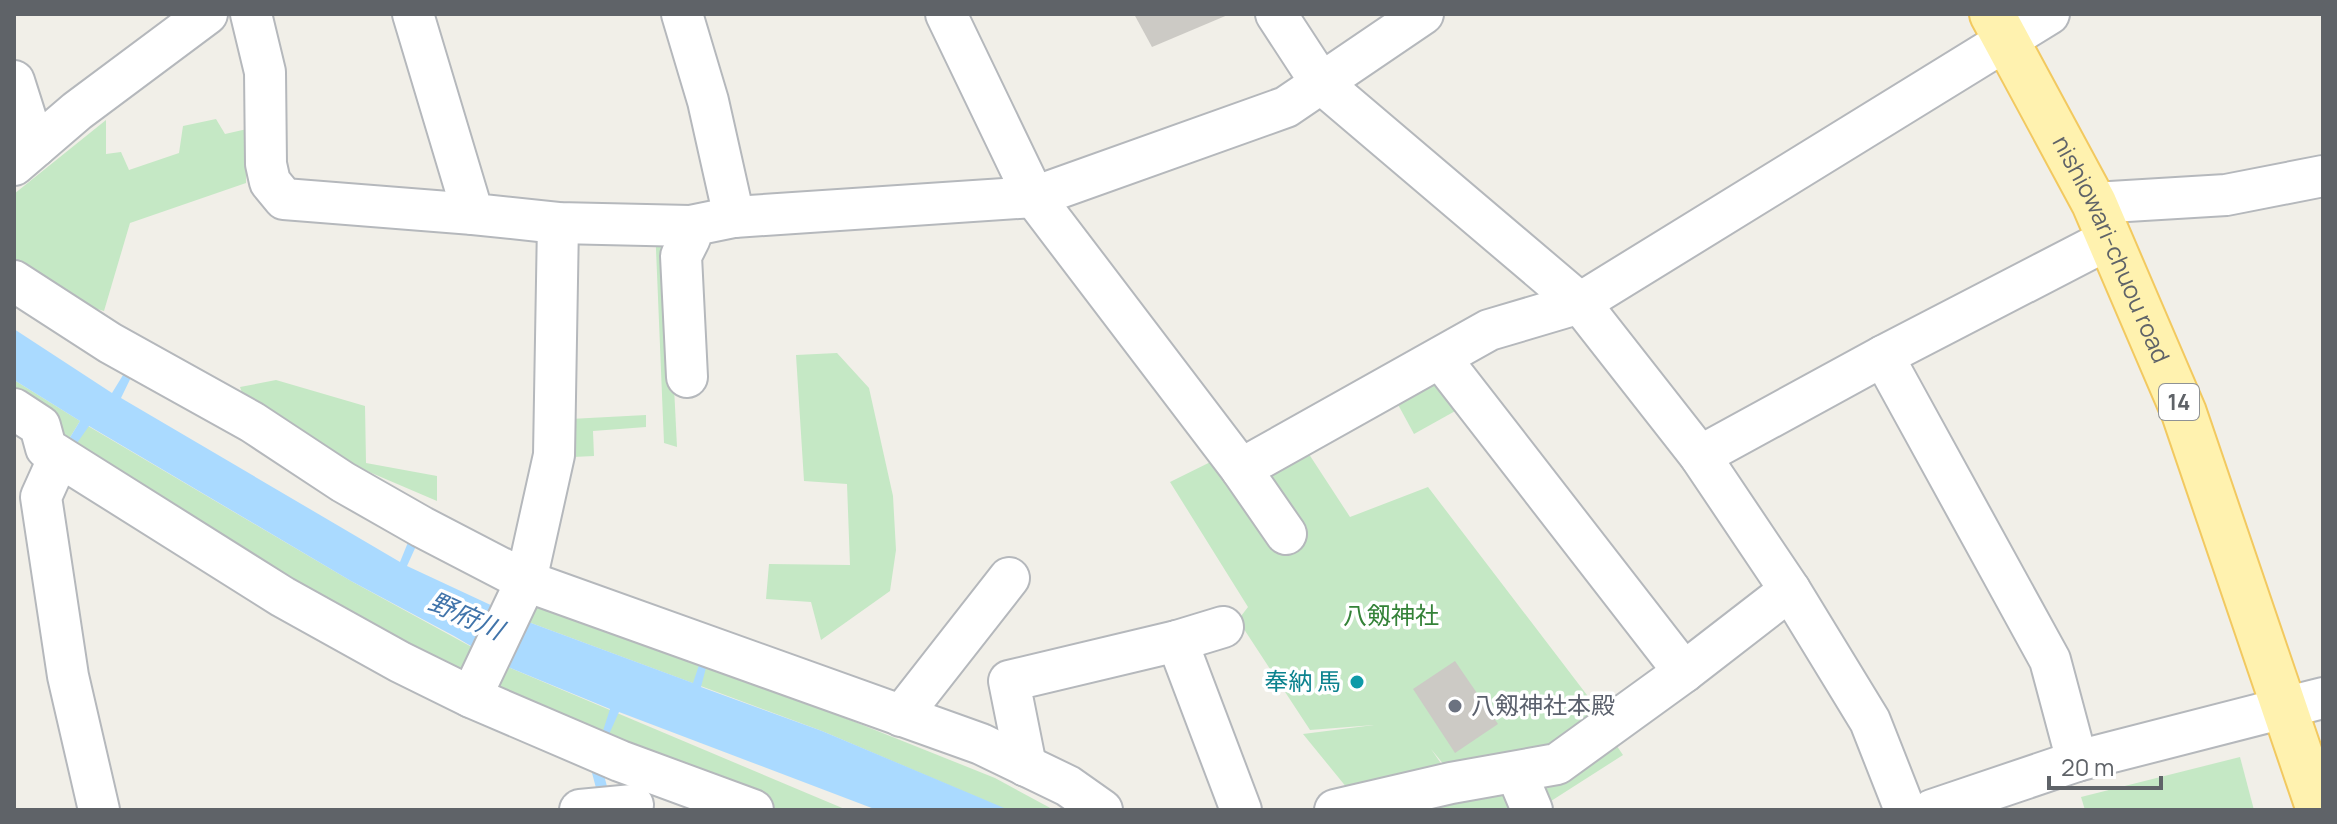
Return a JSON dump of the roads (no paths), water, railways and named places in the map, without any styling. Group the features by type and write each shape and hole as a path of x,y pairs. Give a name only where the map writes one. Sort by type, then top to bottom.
{"main road":[{"name":"nishiowari-chuou road","path":"1999,27 2102,221 2304,704 2319,810"}],"street":[{"path":"25,156 77,111 207,14"},
{"path":"251,14 265,72 266,164 270,182 284,199 558,223 690,226 734,217 1034,197 1286,107 1423,14"},
{"path":"413,14 473,214"},
{"path":"682,14 708,101 734,217"},
{"path":"946,14 1034,197 1241,469 1286,534"},
{"path":"1276,14 1321,83 1580,303 1700,456 1790,590 1870,721 1905,810"},
{"path":"1241,469 1489,330 1580,303 1999,27 2049,14"},
{"path":"14,81 25,156"},
{"path":"1700,456 1883,356 2102,221 2323,176"},
{"path":"472,694 525,584 554,455 558,223"},
{"path":"687,377 681,256 690,238 690,226"},
{"path":"14,281 110,343 252,422 343,482 525,584 981,744 1068,786 1102,810"},
{"path":"1883,356 2050,660 2077,761"},
{"path":"1441,359 1684,672"},
{"path":"14,409 40,426 46,448 59,457 283,597 400,662 620,761 753,810"},
{"path":"59,457 41,497 68,676 99,810"},
{"path":"901,716 1009,578"},
{"path":"1335,810 1454,782 1557,764 1790,590"},
{"path":"1026,766 1009,681 1223,627"},
{"path":"1177,641 1241,810"},
{"path":"1952,807 2077,761 2304,704"},
{"path":"580,810 634,808 620,761"},
{"path":"1516,772 1532,810"}],"water":[{"name":"野府川","path":"14,329 112,393 131,362 137,365 121,398 400,562 413,530 421,535 407,566 523,620 693,683 700,662 707,664 701,687 822,731 1009,810 877,810 619,712 606,741 601,737 610,709 503,665 351,581 89,426 70,453 63,449 80,421 14,380"}],"waterway":[{"path":"594,759 602,789"}],"place":[{"name":"奉納 馬","path":"1357,682"},
{"name":"八剱神社本殿","path":"1455,706"}],"park label":[{"name":"八剱神社","path":"1391,616"}]}
